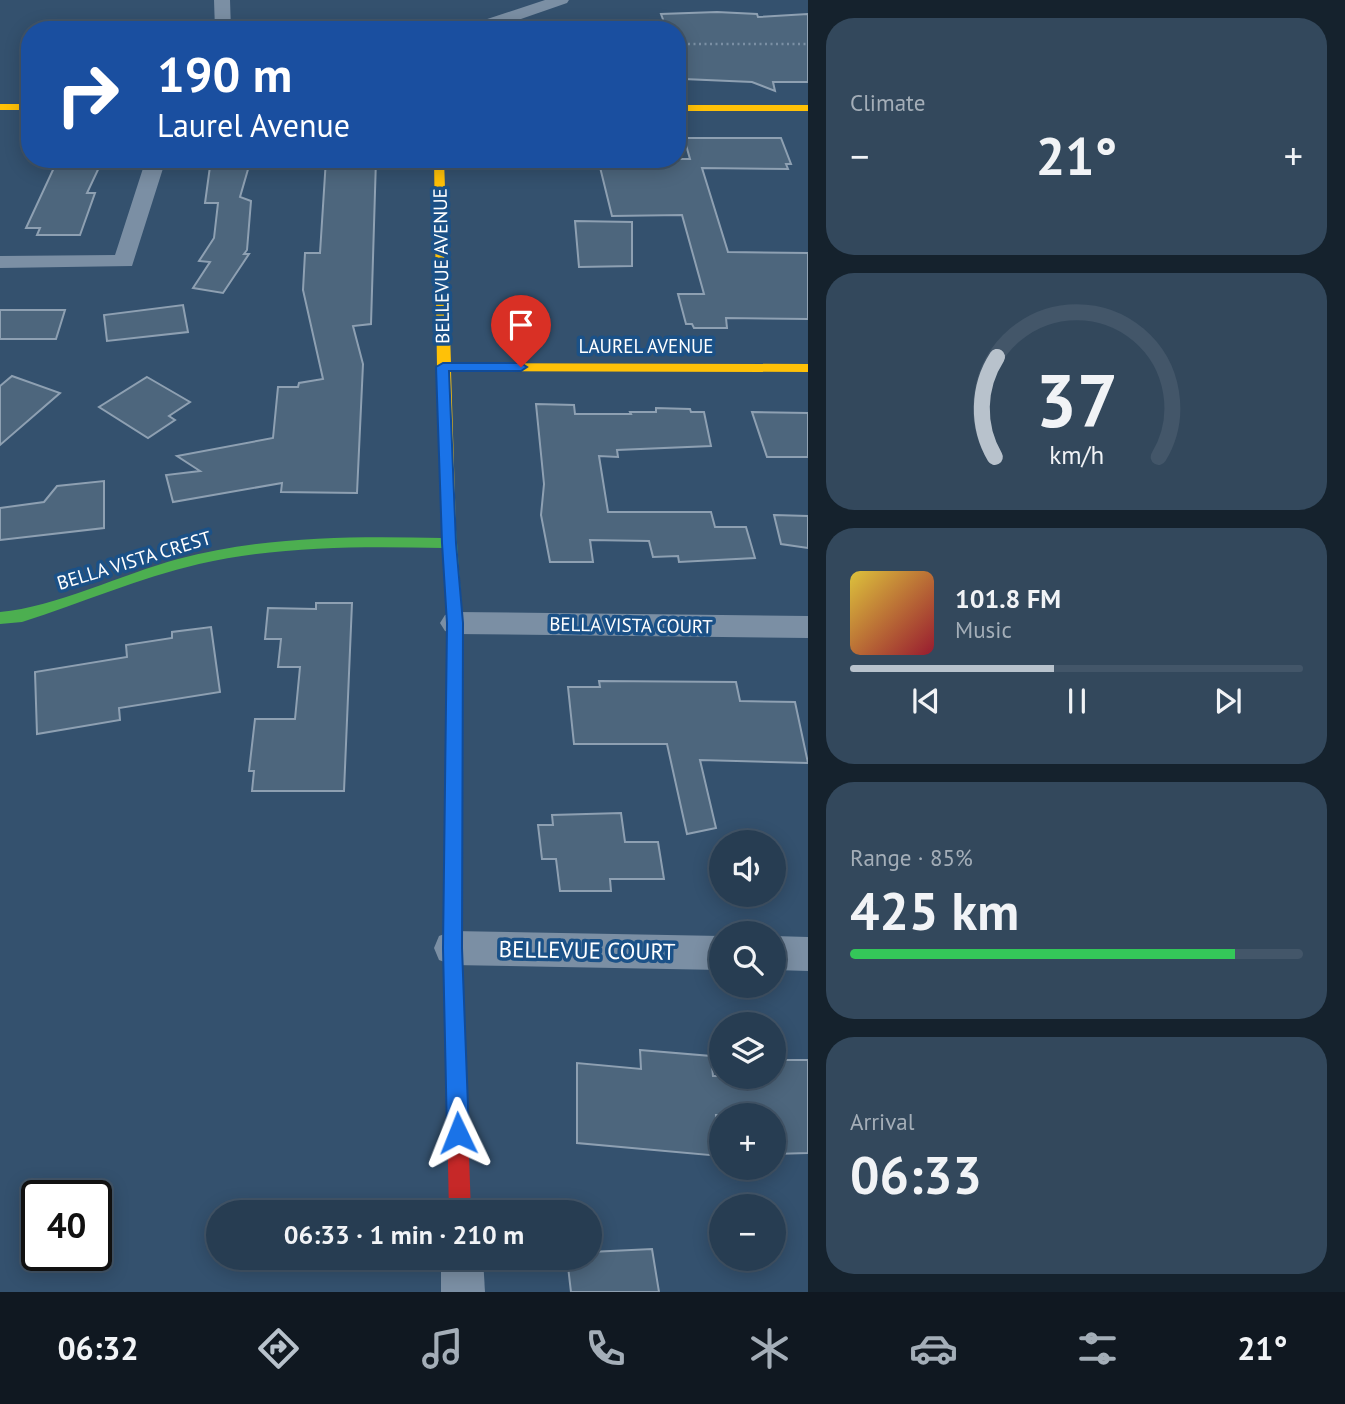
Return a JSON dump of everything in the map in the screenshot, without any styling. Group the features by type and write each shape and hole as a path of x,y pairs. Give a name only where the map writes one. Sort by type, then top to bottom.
{"street":[{"path":"222,0 223,21"},
{"path":"499,21 561,0"},
{"path":"0,107 21,107"},
{"path":"686,108 808,108"},
{"path":"0,262 124,261 153,168"},
{"name":"BELLEVUE AVENUE","path":"439,168 449,543 455,623 452,948 460,1200"},
{"name":"LAUREL AVENUE","path":"443,367 808,368"},
{"name":"BELLA VISTA CREST","path":"0,618 22,616 199,559 282,545 382,541 449,543"},
{"name":"BELLA VISTA COURT","path":"455,623 808,627"},
{"name":"BELLEVUE COURT","path":"452,948 709,953"},
{"path":"786,953 808,954"},
{"path":"462,1270 463,1292"}],"path":[{"path":"686,44 808,44"}],"building":[{"path":"717,12 757,14 758,17 808,14 808,82 773,82 775,91 752,82 686,79 686,21 664,21 661,14"},
{"path":"686,138 781,138 791,164 786,164 788,169 702,168 728,252 808,253 808,319 726,318 727,328 694,328 692,324 686,324 678,294 704,294 682,215 612,216 600,168 686,168 686,159 690,159"},
{"path":"54,168 99,168 87,193 95,193 80,235 37,235 40,228 26,228"},
{"path":"210,168 248,168 240,197 251,201 247,250 244,254 249,254 223,293 193,288 210,262 199,261 214,238 218,203 205,203"},
{"path":"325,168 376,168 371,324 353,326 363,364 357,493 281,492 282,483 173,502 166,475 200,471 177,456 273,438 278,387 298,387 299,383 323,379 303,290 305,253 320,253"},
{"path":"575,221 632,222 632,266 579,267"},
{"path":"183,305 188,332 107,341 104,315"},
{"path":"0,310 65,310 56,339 0,339"},
{"path":"12,376 60,393 0,445 0,386"},
{"path":"147,377 190,402 169,416 175,420 148,438 99,407"},
{"path":"536,404 574,405 575,414 631,414 630,412 656,412 656,408 704,412 711,446 617,450 618,457 599,456 608,512 711,512 715,527 746,527 755,558 679,562 678,556 653,557 649,541 590,540 593,562 550,562 541,515 544,484"},
{"path":"752,412 808,413 808,457 767,457"},
{"path":"104,481 104,528 0,540 0,508 44,502 57,486"},
{"path":"774,515 808,516 808,548 781,544"},
{"path":"316,603 352,603 344,791 252,791 254,771 249,771 255,719 295,719 300,667 278,667 281,639 265,639 268,608 316,609"},
{"path":"211,627 220,692 119,708 120,720 37,734 35,672 127,657 126,645 172,638 172,632"},
{"path":"599,681 736,682 740,701 795,702 808,763 700,760 716,828 687,834 667,744 574,744 568,687 600,687"},
{"path":"621,813 625,842 658,842 664,879 610,879 611,891 560,891 556,859 542,859 538,825 553,825 552,815"},
{"path":"640,1050 709,1056 709,1089 786,1089 786,1060 808,1060 808,1153 786,1154 786,1103 709,1103 709,1155 577,1143 577,1063 641,1069"},
{"path":"652,1249 659,1292 571,1292 568,1270 602,1270 602,1251"}],"traffic: fast":[{"path":"449,529 455,623 452,922"},
{"path":"0,618 22,616 156,571 231,553 324,543 449,543"}],"traffic: slow":[{"path":"0,107 21,107"},
{"path":"686,108 808,108"},
{"path":"439,168 449,529"},
{"path":"443,367 808,368"}],"traffic: jam":[{"path":"452,922 460,1200"}],"route":[{"path":"458,1133 452,948 455,623 449,543 443,367 521,367"}]}
